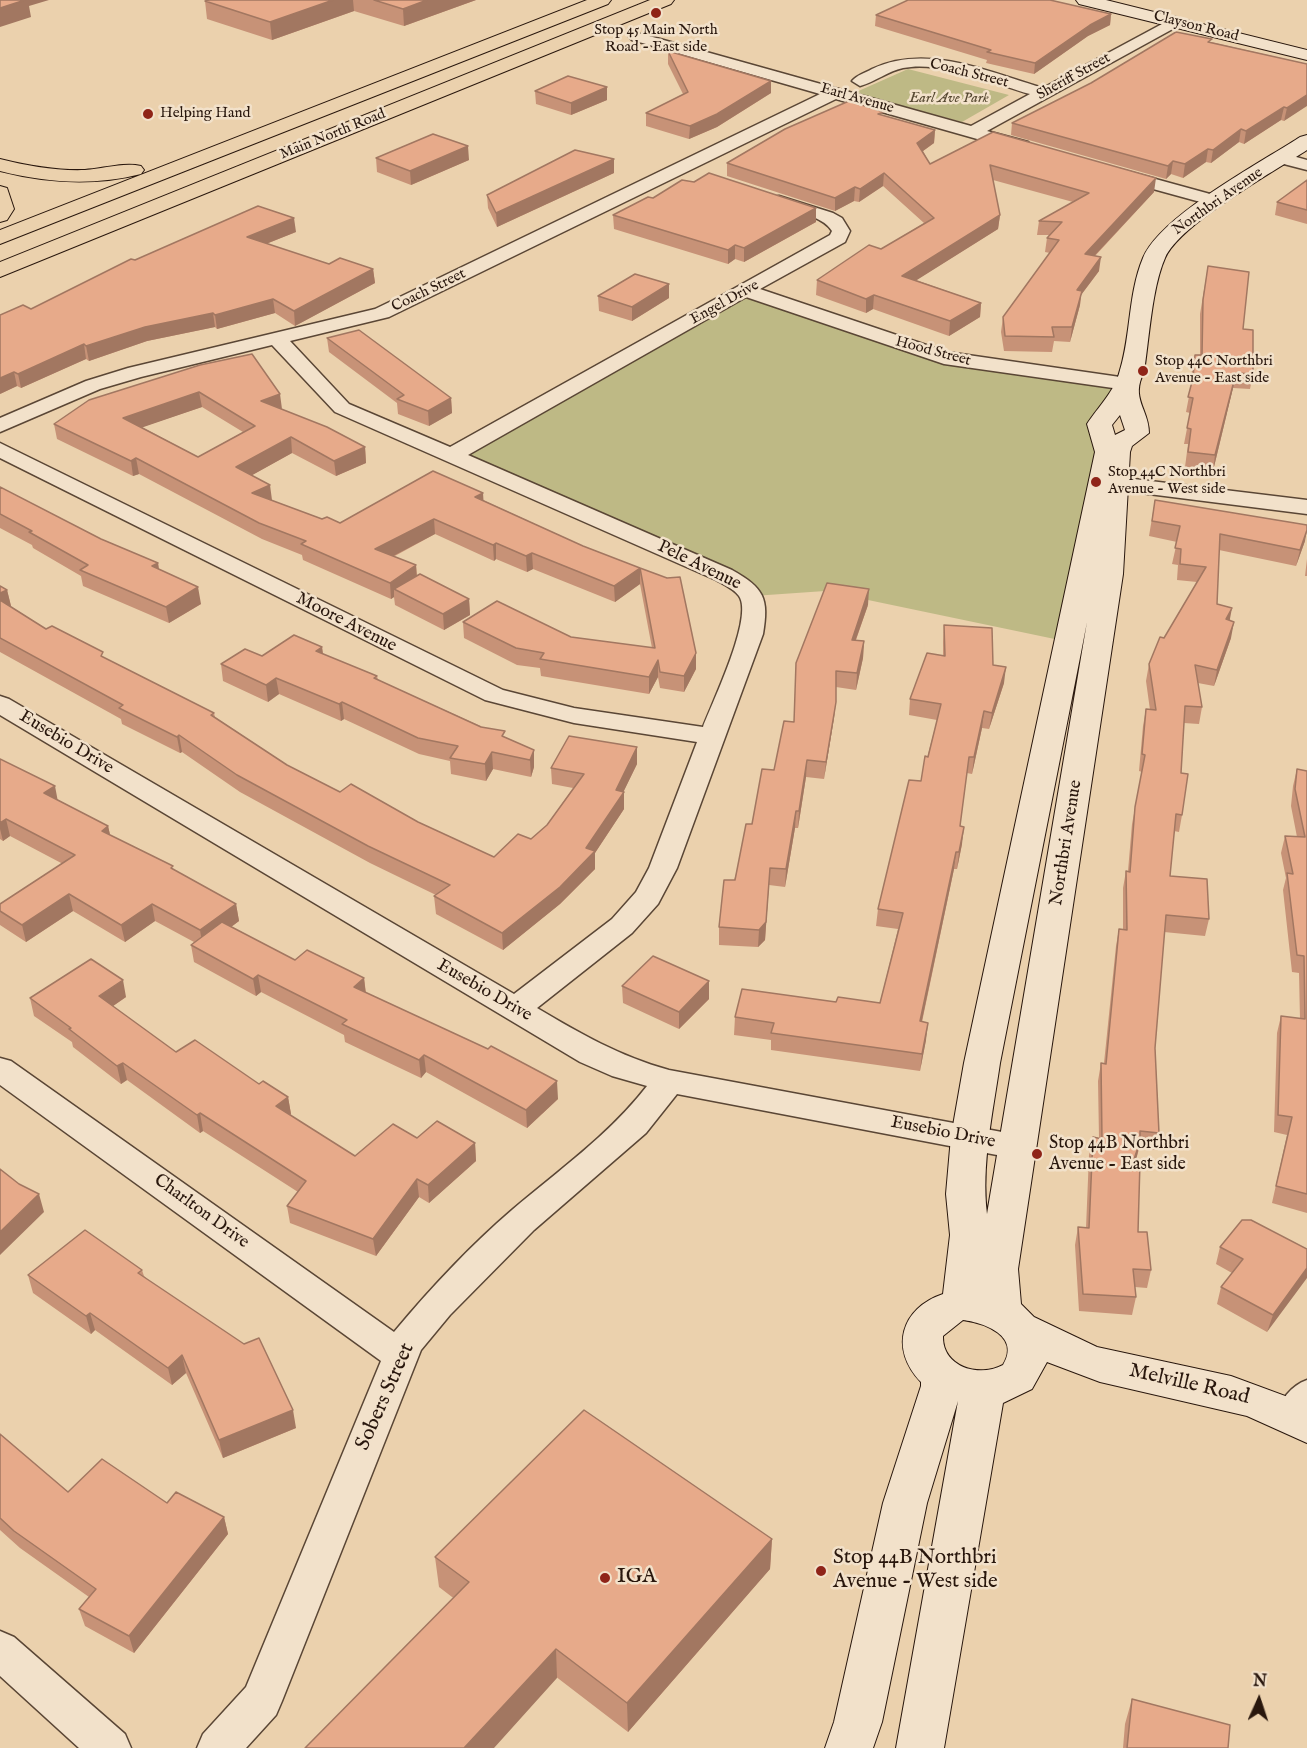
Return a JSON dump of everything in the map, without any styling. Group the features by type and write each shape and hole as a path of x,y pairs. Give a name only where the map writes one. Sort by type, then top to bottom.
{"highway":[{"name":"Main North Road","path":"0,238 225,147 602,0"},
{"name":"Main North Road","path":"0,270 665,0"},
{"path":"0,165 44,176 104,176 225,147"},
{"path":"0,192 4,209 0,216"}],"street":[{"name":"Clayson Road","path":"1085,0 1307,54"},
{"name":"Sheriff Street","path":"974,132 1174,22"},
{"name":"Earl Avenue","path":"637,37 1040,151"},
{"name":"Coach Street","path":"860,81 897,65 917,62 936,64 1044,93"},
{"name":"Coach Street","path":"0,426 93,385 169,362 382,313 835,93"},
{"name":"Northbri Avenue","path":"1002,1328 969,1260 970,1235 965,1194 970,1137 986,1045 1109,483 1122,442 1137,434 1137,424 1127,403 1126,384 1132,372 1148,278 1154,257 1171,234 1215,201 1307,141"},
{"path":"1282,158 1307,165"},
{"path":"680,169 702,176"},
{"path":"1106,170 1215,201"},
{"name":"Engel Drive","path":"450,456 833,242 841,231 836,222 827,217 756,194"},
{"name":"Hood Street","path":"746,291 944,358 1126,384"},
{"name":"Pele Avenue","path":"277,338 331,399 342,408 713,571 747,590 756,605 751,634 663,868 648,897 622,926 515,1009"},
{"name":"Moore Avenue","path":"0,450 494,695 522,705 562,713 712,736"},
{"path":"1109,483 1307,507"},
{"name":"Northbri Avenue","path":"1002,1328 998,1269 1110,573 1109,483"},
{"name":"Eusebio Drive","path":"0,704 591,1054 623,1068 669,1081 1018,1147"},
{"name":"Charlton Drive","path":"0,1068 401,1356"},
{"name":"Sobers Street","path":"218,1748 261,1701 408,1342 438,1305 522,1221 635,1125 669,1081"},
{"path":"947,1308 1002,1328 1014,1379 1001,1386 984,1389 955,1383 942,1376 931,1365 925,1352 923,1338 926,1326 947,1308"},
{"name":"Melville Road","path":"1002,1328 1062,1365 1101,1365 1246,1396 1302,1412"},
{"path":"849,1748 858,1722 905,1503 942,1386 942,1376"},
{"path":"920,1748 984,1389"},
{"path":"0,1650 110,1748"}],"green space":[{"name":"Earl Ave Park","path":"908,69 1009,95 962,122 854,93"},
{"path":"746,291 921,351 1127,384 1114,407 1069,642 825,591 753,596 450,456"}],"building":[{"path":"0,0 25,0 0,8"},
{"path":"333,0 270,22 205,1"},
{"path":"374,0 427,0 403,9"},
{"path":"908,0 1050,0 1111,14 1090,25 1035,63 987,52 991,50 876,15"},
{"path":"1176,32 1212,39 1208,42 1307,64 1307,95 1246,131 1241,129 1213,150 1208,149 1185,164 1173,161 1168,166 1012,123 1091,83"},
{"path":"668,51 771,81 717,114 690,126 646,113 688,92"},
{"path":"568,76 607,87 571,103 535,91"},
{"path":"849,101 884,112 878,114 935,130 917,143 930,164 993,132 1156,178 1085,254 1101,257 1077,290 1082,291 1072,327 1052,327 1054,337 1005,336 1003,317 1059,240 1047,238 1062,222 1039,221 1089,193 990,165 1000,215 902,276 981,303 950,321 874,295 866,299 817,280 869,245 881,249 934,218 884,173 860,189 855,187 835,198 727,163 785,129"},
{"path":"433,134 468,146 410,171 376,158"},
{"path":"575,150 614,159 496,213 487,195"},
{"path":"709,173 816,208 744,248 735,245 728,250 613,215 648,197 653,198 682,180 694,182"},
{"path":"1307,180 1307,210 1277,202"},
{"path":"258,206 294,218 247,237 329,264 340,258 373,269 294,311 273,299 215,315 213,313 145,327 86,346 84,344 18,374 14,372 0,378 0,315 23,305 31,309 131,259 135,260"},
{"path":"1208,266 1249,272 1243,329 1253,330 1253,374 1236,373 1215,455 1188,452 1191,429 1187,428 1193,398 1188,397 1193,378 1195,355 1202,355 1203,300"},
{"path":"635,274 669,284 632,307 598,296"},
{"path":"359,330 451,398 428,411 397,399 404,395 327,338"},
{"path":"252,354 280,394 261,401 327,427 365,447 334,461 291,437 236,467 270,485 252,493 322,519 327,517 340,523 433,471 483,493 475,497 583,546 640,568 614,586 532,553 526,556 496,543 493,545 434,519 375,549 416,565 390,583 301,544 306,541 259,523 136,458 131,461 54,424 89,400 200,365","holes":["199,392 255,426 198,457 123,418"]},
{"path":"0,487 101,539 158,563 152,566 198,587 166,607 80,570 88,565 0,514"},
{"path":"1155,500 1307,525 1307,530 1300,550 1220,534 1217,604 1232,608 1226,619 1234,622 1217,670 1195,665 1202,707 1185,706 1181,773 1188,774 1182,815 1176,814 1170,876 1207,879 1209,919 1166,915 1155,1048 1159,1133 1140,1131 1140,1142 1134,1159 1140,1162 1138,1232 1147,1232 1151,1270 1133,1269 1136,1297 1083,1294 1078,1227 1089,1228 1093,1137 1102,1139 1101,1063 1106,1064 1119,929 1127,930 1126,871 1130,872 1135,807 1145,755 1142,754 1146,709 1156,710 1149,664 1160,637 1164,638 1206,567 1180,564 1181,549 1175,548 1180,526 1152,521"},
{"path":"640,568 667,578 680,577 696,653 684,676 660,672 658,660 649,677 540,659 544,653 516,648 463,622 497,601 571,637 655,648"},
{"path":"420,574 469,599 443,614 394,589"},
{"path":"827,583 869,589 852,640 864,641 857,673 836,671 836,702 826,762 807,760 786,869 770,868 766,922 759,930 719,927 724,880 735,880 746,824 752,824 762,769 774,770 784,721 794,722 796,663"},
{"path":"0,586 7,590 0,593"},
{"path":"0,600 46,629 52,626 103,652 101,656 214,713 211,715 287,765 340,792 351,784 418,822 494,857 518,834 531,839 547,825 584,774 551,768 569,736 637,747 616,790 624,792 586,848 595,851 560,887 502,933 434,896 450,885 368,846 237,775 179,735 177,737 119,708 123,705 0,638"},
{"path":"944,625 992,628 993,665 1006,667 992,713 984,711 974,757 969,757 960,826 964,827 959,852 956,852 920,1021 928,1023 922,1054 771,1033 774,1023 735,1017 742,989 836,1002 838,997 880,1003 903,913 878,909 909,780 921,781 925,756 928,757 941,704 910,699 927,653 945,656"},
{"path":"294,635 322,647 316,651 377,676 374,678 481,727 505,731 502,736 534,750 530,760 492,752 485,764 450,758 458,746 418,738 342,702 339,704 276,678 266,685 221,664 245,649 262,656"},
{"path":"0,759 55,786 44,793 108,826 102,831 173,866 171,868 236,904 200,930 152,904 121,925 69,894 22,925 0,911 0,904 75,855 6,819 0,823"},
{"path":"1297,769 1307,771 1307,1194 1276,1186 1292,1117 1278,1115 1281,1016 1305,1019 1304,956 1297,955 1287,873 1293,874 1285,836 1305,837 1295,789"},
{"path":"222,922 295,960 307,950 364,978 354,987 488,1049 491,1046 557,1081 526,1110 424,1055 419,1060 342,1024 347,1020 258,975 253,979 191,945"},
{"path":"653,956 709,981 679,1012 622,986"},
{"path":"91,959 123,980 99,996 176,1052 195,1040 259,1084 263,1081 288,1097 276,1106 355,1156 393,1124 417,1138 437,1121 475,1143 428,1185 417,1179 373,1239 287,1206 306,1181 200,1113 197,1115 123,1063 117,1066 30,998"},
{"path":"0,1169 19,1184 39,1194 0,1232"},
{"path":"1242,1220 1251,1220 1307,1249 1307,1268 1273,1315 1221,1287 1243,1259 1220,1247"},
{"path":"85,1230 142,1270 138,1273 244,1344 259,1338 293,1410 219,1440 182,1355 168,1368 90,1313 86,1316 28,1275"},
{"name":"IGA","path":"584,1410 772,1539 627,1703 556,1649 464,1748 305,1748 469,1582 435,1557"},
{"path":"0,1434 68,1492 102,1459 167,1503 176,1492 224,1517 129,1636 79,1609 96,1589 14,1531 0,1518"},
{"path":"1132,1699 1230,1725 1228,1748 1127,1748"}],"place":[{"name":"Stop 45 Main North Road - East side","path":"656,13"},
{"name":"Helping Hand","path":"148,114"},
{"name":"Stop 44C Northbri Avenue - East side","path":"1143,371"},
{"name":"Stop 44C Northbri Avenue - West side","path":"1096,482"},
{"name":"Stop 44B Northbri Avenue - East side","path":"1037,1154"},
{"name":"Stop 44B Northbri Avenue - West side","path":"821,1571"},
{"name":"IGA","path":"605,1578"}]}
